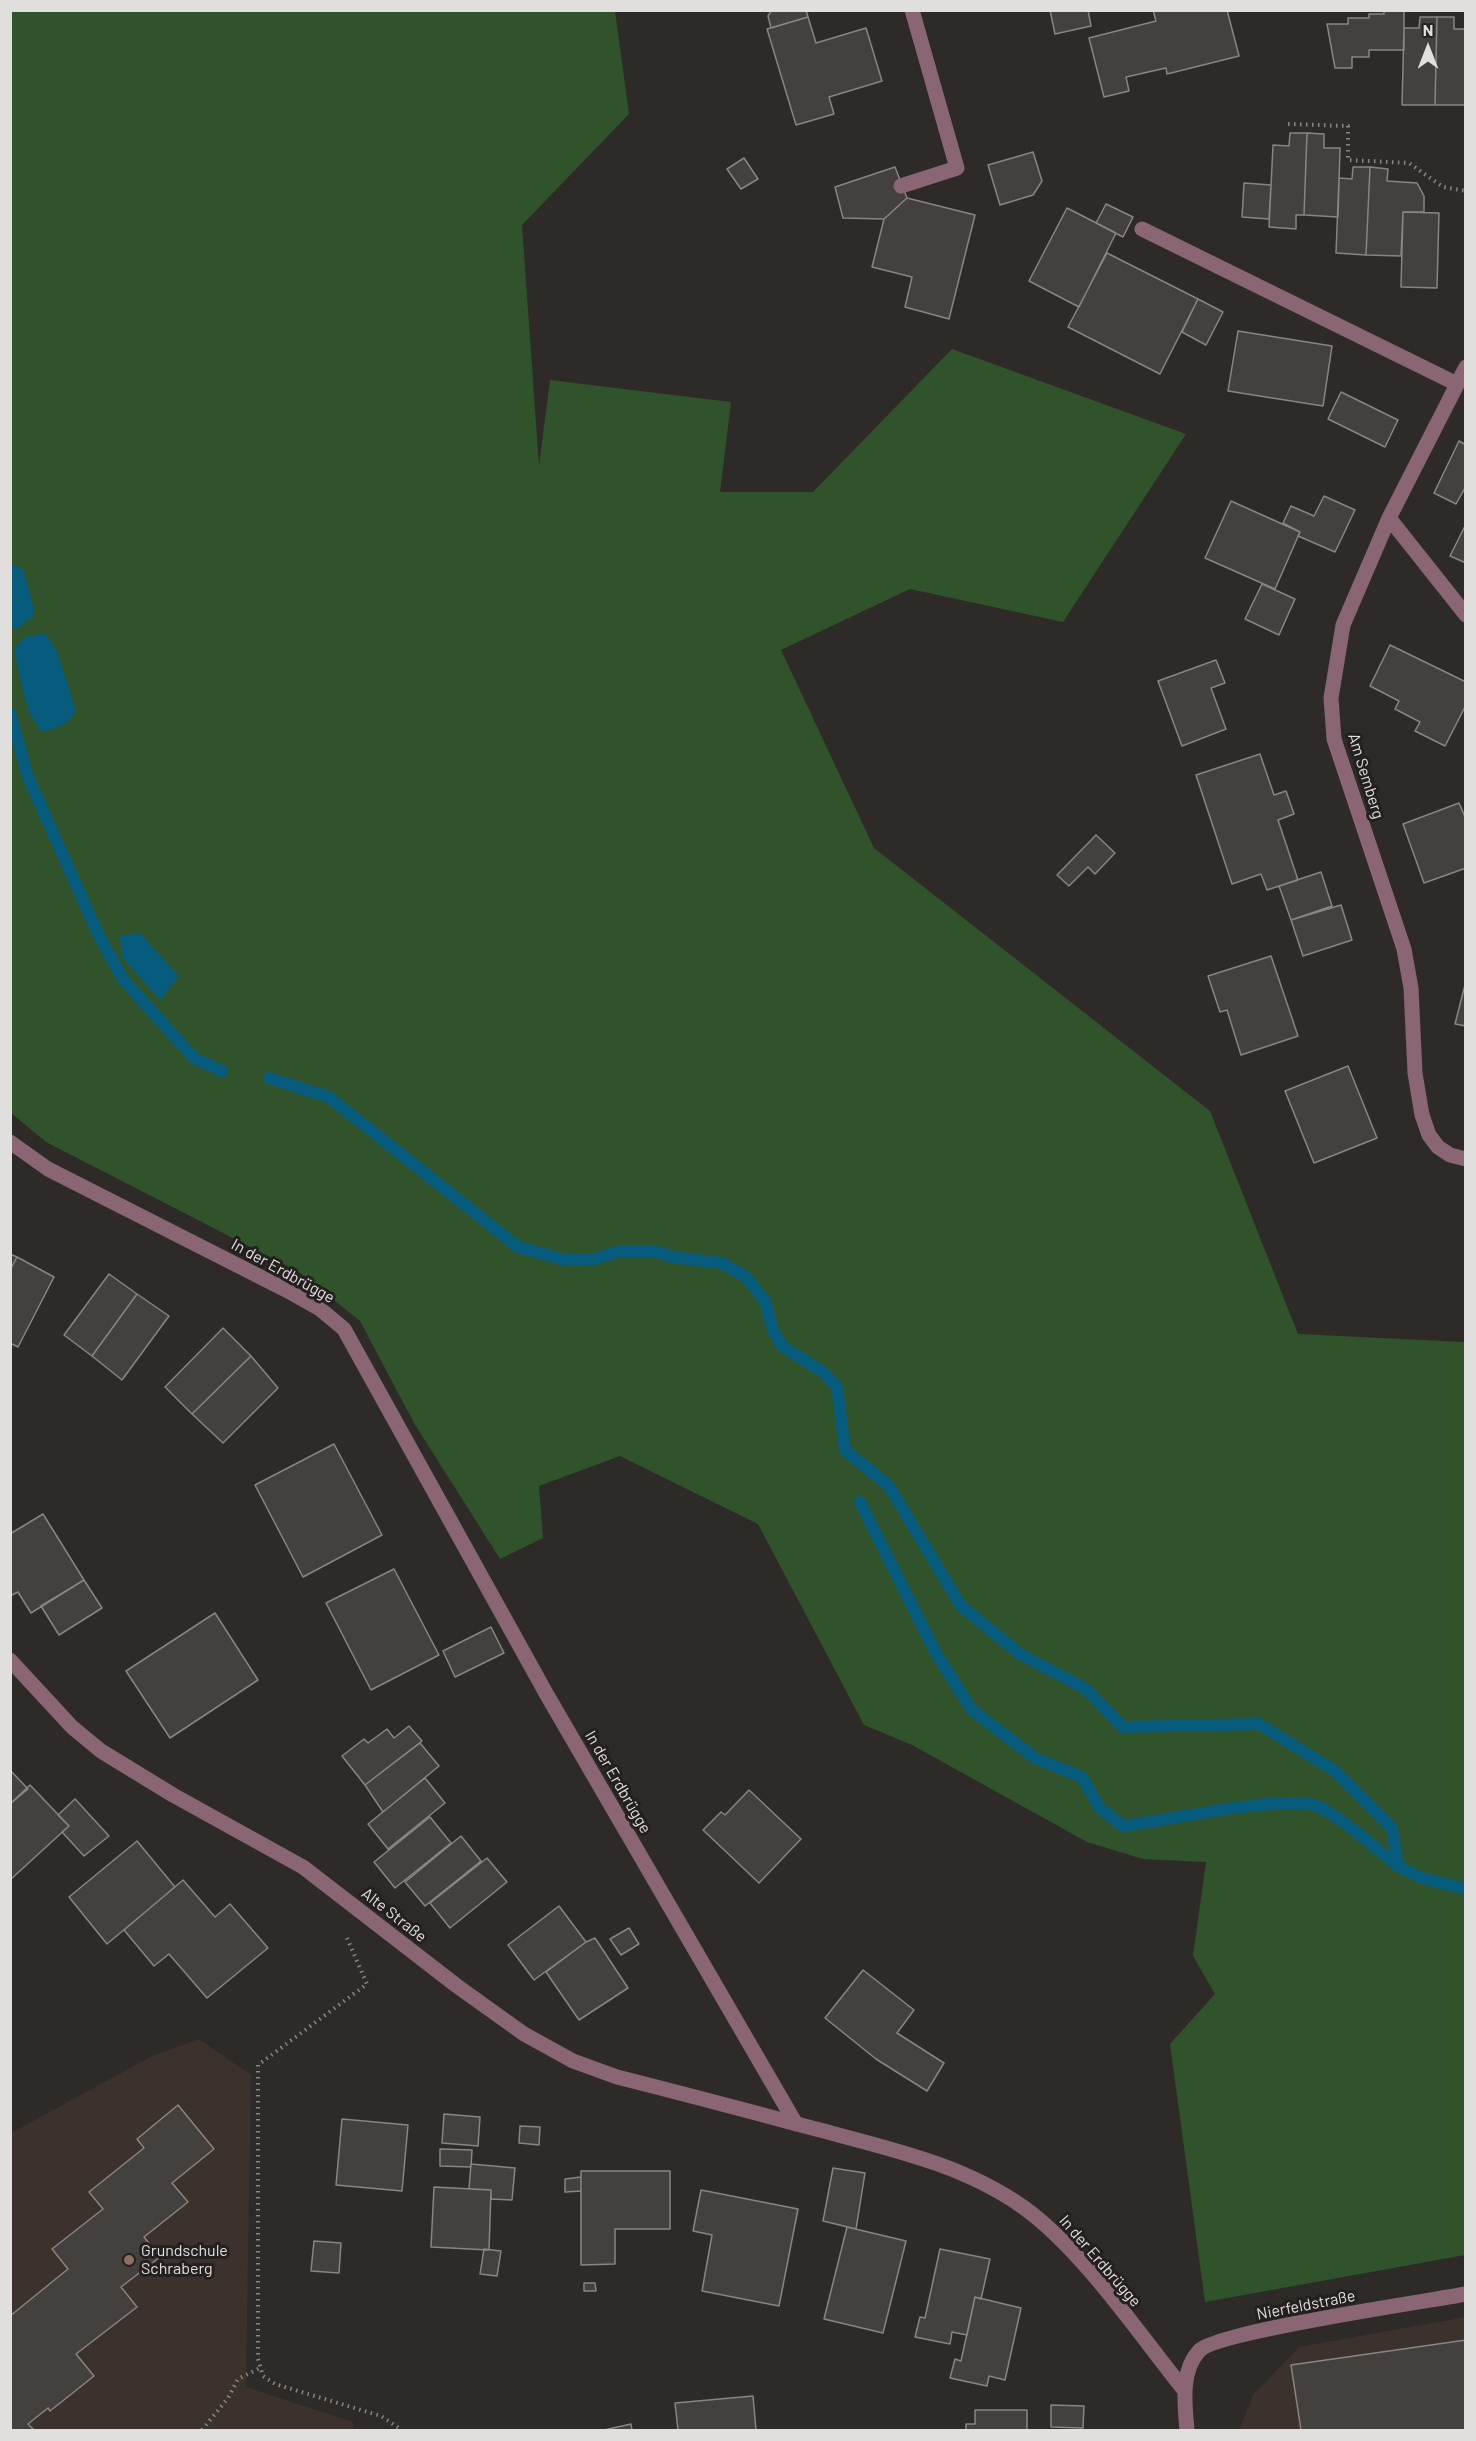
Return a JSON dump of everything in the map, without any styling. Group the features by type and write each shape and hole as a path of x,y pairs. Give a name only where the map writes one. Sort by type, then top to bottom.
{"street":[{"path":"901,186 957,168 912,10"},
{"path":"1142,229 1456,384"},
{"name":"Am Semberg","path":"1466,367 1389,518 1343,625 1330,698 1334,739 1417,988 1415,1073 1422,1115 1429,1135 1438,1147 1450,1155 1466,1159"},
{"path":"1389,518 1466,615"},
{"name":"In der Erdbrügge","path":"10,1142 48,1169 288,1291 320,1309 344,1329 547,1695 795,2124 920,2157 988,2186 1023,2207 1054,2233 1087,2270 1185,2391"},
{"name":"Alte Straße","path":"10,1660 72,1727 102,1751 173,1796 303,1867 457,1986 545,2047 573,2061 617,2077 795,2124"},
{"name":"Nierfeldstraße","path":"1185,2391 1190,2366 1200,2350 1215,2342 1294,2324 1466,2294"},
{"path":"1185,2391 1187,2430"}],"path":[{"path":"1288,124 1348,126 1348,160 1409,163 1443,187 1466,191"},
{"path":"344,1932 367,1984 258,2065 258,2359 263,2376 275,2384 381,2416 402,2430"},
{"path":"202,2430 228,2398 238,2379 261,2368"}],"shaded area":[{"name":"Grundschule Schraberg","path":"199,2039 251,2075 246,2387 353,2422 353,2430 11,2430 11,2133 152,2056"},
{"path":"1465,2317 1465,2430 1239,2430 1253,2395 1299,2347"}],"green space":[{"path":"10,11 615,11 629,114 522,225 539,466 550,380 731,402 720,492 813,492 952,349 1186,434 1063,622 910,589 781,650 874,848 1210,1111 1298,1334 1465,1342 1465,2255 1205,2302 1170,2044 1215,1994 1193,1956 1206,1862 1143,1859 1087,1842 912,1745 864,1725 758,1524 620,1456 539,1486 543,1538 500,1559 414,1423 360,1321 299,1272 46,1142 11,1113"}],"water":[{"path":"11,564 23,569 33,605 33,616 17,629 11,627"},
{"path":"45,633 57,651 76,711 61,726 41,731 30,714 14,649 25,637"},
{"path":"140,933 179,976 160,1000 122,957 120,936"}],"building":[{"path":"772,10 806,10 808,17 771,28 768,16"},
{"path":"1050,10 1088,10 1091,26 1055,34"},
{"path":"1153,10 1227,10 1239,56 1167,74 1166,68 1126,77 1129,91 1104,97 1089,38 1156,21"},
{"path":"1384,10 1404,10 1404,50 1369,50 1369,57 1352,57 1352,68 1335,68 1327,24 1348,24 1348,18 1369,18 1369,14 1384,14"},
{"path":"808,17 816,43 866,28 882,81 829,97 834,114 796,125 767,29"},
{"path":"1420,17 1437,17 1435,105 1402,105 1404,28 1419,28"},
{"path":"1437,17 1454,17 1454,29 1466,29 1466,105 1435,105"},
{"path":"1290,133 1307,133 1304,215 1296,215 1296,229 1269,227 1273,145 1289,146"},
{"path":"1307,133 1324,134 1324,148 1340,148 1338,217 1304,215"},
{"path":"1033,152 1042,181 1033,195 1000,205 988,165"},
{"path":"744,158 758,179 741,189 727,169"},
{"path":"895,167 907,198 884,219 843,218 835,187"},
{"path":"1353,167 1370,167 1366,255 1336,253 1339,178 1352,179"},
{"path":"1370,167 1388,169 1387,181 1417,183 1424,196 1424,212 1403,212 1401,256 1366,255"},
{"path":"1244,183 1271,185 1269,219 1242,217"},
{"path":"907,198 975,215 949,319 905,307 912,277 872,267 884,219"},
{"path":"1106,204 1133,217 1123,237 1096,223"},
{"path":"1067,208 1116,233 1079,307 1029,281"},
{"path":"1403,212 1439,213 1437,288 1401,287"},
{"path":"1107,253 1198,299 1160,374 1068,327"},
{"path":"1198,299 1223,312 1206,345 1182,332"},
{"path":"1238,331 1332,346 1323,406 1228,391"},
{"path":"1341,392 1398,420 1385,447 1328,419"},
{"path":"1459,441 1466,445 1466,486 1456,504 1434,493"},
{"path":"1324,496 1355,510 1335,552 1298,536 1300,532 1283,523 1291,506 1314,516"},
{"path":"1231,501 1300,532 1275,589 1205,558"},
{"path":"1466,524 1466,563 1450,556"},
{"path":"1262,584 1295,599 1279,635 1245,619"},
{"path":"1390,645 1466,682 1466,705 1445,746 1415,731 1420,722 1395,709 1399,701 1370,686"},
{"path":"1216,660 1225,683 1211,688 1226,729 1182,746 1158,681"},
{"path":"1260,754 1274,795 1286,791 1294,814 1278,820 1298,880 1267,890 1261,874 1232,884 1196,775"},
{"path":"1459,803 1466,819 1466,868 1424,883 1403,824"},
{"path":"1096,835 1115,853 1095,874 1088,867 1069,886 1057,875"},
{"path":"1321,872 1332,906 1291,920 1279,886"},
{"path":"1341,905 1352,940 1303,956 1291,920"},
{"path":"1271,956 1298,1036 1241,1055 1227,1010 1220,1012 1208,976"},
{"path":"1466,981 1466,1026 1455,1024"},
{"path":"1348,1066 1377,1138 1314,1163 1285,1091"},
{"path":"10,1254 17,1257 10,1270"},
{"path":"17,1257 54,1277 18,1347 10,1343 10,1270"},
{"path":"109,1274 137,1294 92,1356 64,1335"},
{"path":"137,1294 169,1316 122,1380 92,1356"},
{"path":"223,1328 251,1356 192,1414 165,1387"},
{"path":"251,1356 278,1388 223,1443 192,1414"},
{"path":"334,1444 382,1535 303,1577 255,1485"},
{"path":"43,1514 84,1580 31,1613 18,1592 10,1596 10,1534"},
{"path":"394,1569 439,1655 371,1690 326,1603"},
{"path":"84,1580 102,1608 59,1635 41,1606"},
{"path":"215,1613 258,1680 170,1738 126,1671"},
{"path":"491,1627 504,1653 455,1677 443,1651"},
{"path":"409,1726 422,1741 365,1785 342,1756 364,1739 368,1743 387,1729 394,1738"},
{"path":"420,1743 439,1766 383,1812 365,1785"},
{"path":"10,1770 28,1789 10,1804"},
{"path":"425,1778 445,1803 388,1849 368,1824"},
{"path":"30,1785 69,1826 10,1880 10,1804"},
{"path":"749,1790 801,1839 759,1883 703,1830 721,1812 725,1815"},
{"path":"75,1799 109,1836 84,1856 62,1832 69,1826 58,1815"},
{"path":"430,1817 451,1843 395,1888 374,1862"},
{"path":"461,1836 481,1861 425,1906 405,1882"},
{"path":"137,1841 175,1887 107,1944 69,1897"},
{"path":"487,1858 507,1882 450,1928 430,1903"},
{"path":"183,1880 215,1917 230,1904 268,1948 207,1998 169,1954 154,1966 124,1930"},
{"path":"559,1906 586,1942 534,1980 508,1945"},
{"path":"629,1928 639,1944 621,1955 610,1939"},
{"path":"595,1938 628,1988 579,2020 546,1972 586,1942"},
{"path":"863,1970 914,2010 897,2033 944,2063 927,2091 876,2059 825,2018"},
{"name":"Grundschule Schraberg","path":"178,2105 214,2149 172,2183 188,2202 144,2237 160,2257 121,2287 137,2307 76,2354 94,2376 50,2411 48,2408 28,2424 34,2430 10,2430 10,2316 68,2269 52,2249 103,2209 89,2192 144,2148 137,2139"},
{"path":"444,2114 480,2117 478,2146 442,2143"},
{"path":"342,2119 408,2125 402,2191 336,2185"},
{"path":"520,2126 540,2127 539,2145 519,2143"},
{"path":"440,2149 472,2150 471,2167 440,2166"},
{"path":"471,2164 515,2168 512,2200 491,2199 491,2190 469,2189"},
{"path":"833,2168 865,2173 856,2229 823,2221"},
{"path":"581,2171 670,2171 670,2229 615,2229 615,2264 581,2265"},
{"path":"581,2177 581,2191 565,2192 565,2179"},
{"path":"434,2187 491,2190 489,2250 431,2247"},
{"path":"701,2190 798,2209 779,2306 702,2291 712,2235 693,2231"},
{"path":"847,2227 906,2241 883,2333 824,2319"},
{"path":"314,2241 341,2243 339,2273 311,2271"},
{"path":"484,2249 501,2251 497,2276 480,2274"},
{"path":"940,2249 990,2259 981,2299 975,2297 967,2335 952,2332 950,2344 915,2337 920,2317 925,2318"},
{"path":"584,2283 595,2283 596,2291 584,2291"},
{"path":"975,2297 1021,2308 1005,2380 989,2376 987,2386 950,2378 955,2359 961,2361"},
{"path":"1466,2340 1466,2430 1301,2430 1291,2365"},
{"path":"753,2396 756,2430 678,2430 675,2403"},
{"path":"1051,2405 1084,2406 1083,2428 1051,2427"},
{"path":"975,2410 1027,2410 1027,2430 966,2430 966,2424 975,2424"},
{"path":"631,2424 632,2430 604,2430"}],"waterway":[{"path":"10,713 28,777 100,938 123,979 194,1058 222,1071"},
{"path":"269,1078 329,1097 518,1247 566,1260 594,1259 620,1251 654,1251 672,1257 722,1263 746,1277 765,1301 773,1330 782,1346 823,1372 837,1387 845,1450 889,1486 961,1606 1020,1654 1086,1689 1123,1727 1259,1724 1335,1771 1392,1828 1398,1866 1422,1878 1466,1889"},
{"path":"860,1502 936,1653 972,1710 1035,1758 1082,1777 1099,1807 1123,1826 1253,1806 1302,1803 1317,1806 1336,1817 1398,1866"}],"place":[{"name":"Grundschule Schraberg","path":"129,2260"}]}
